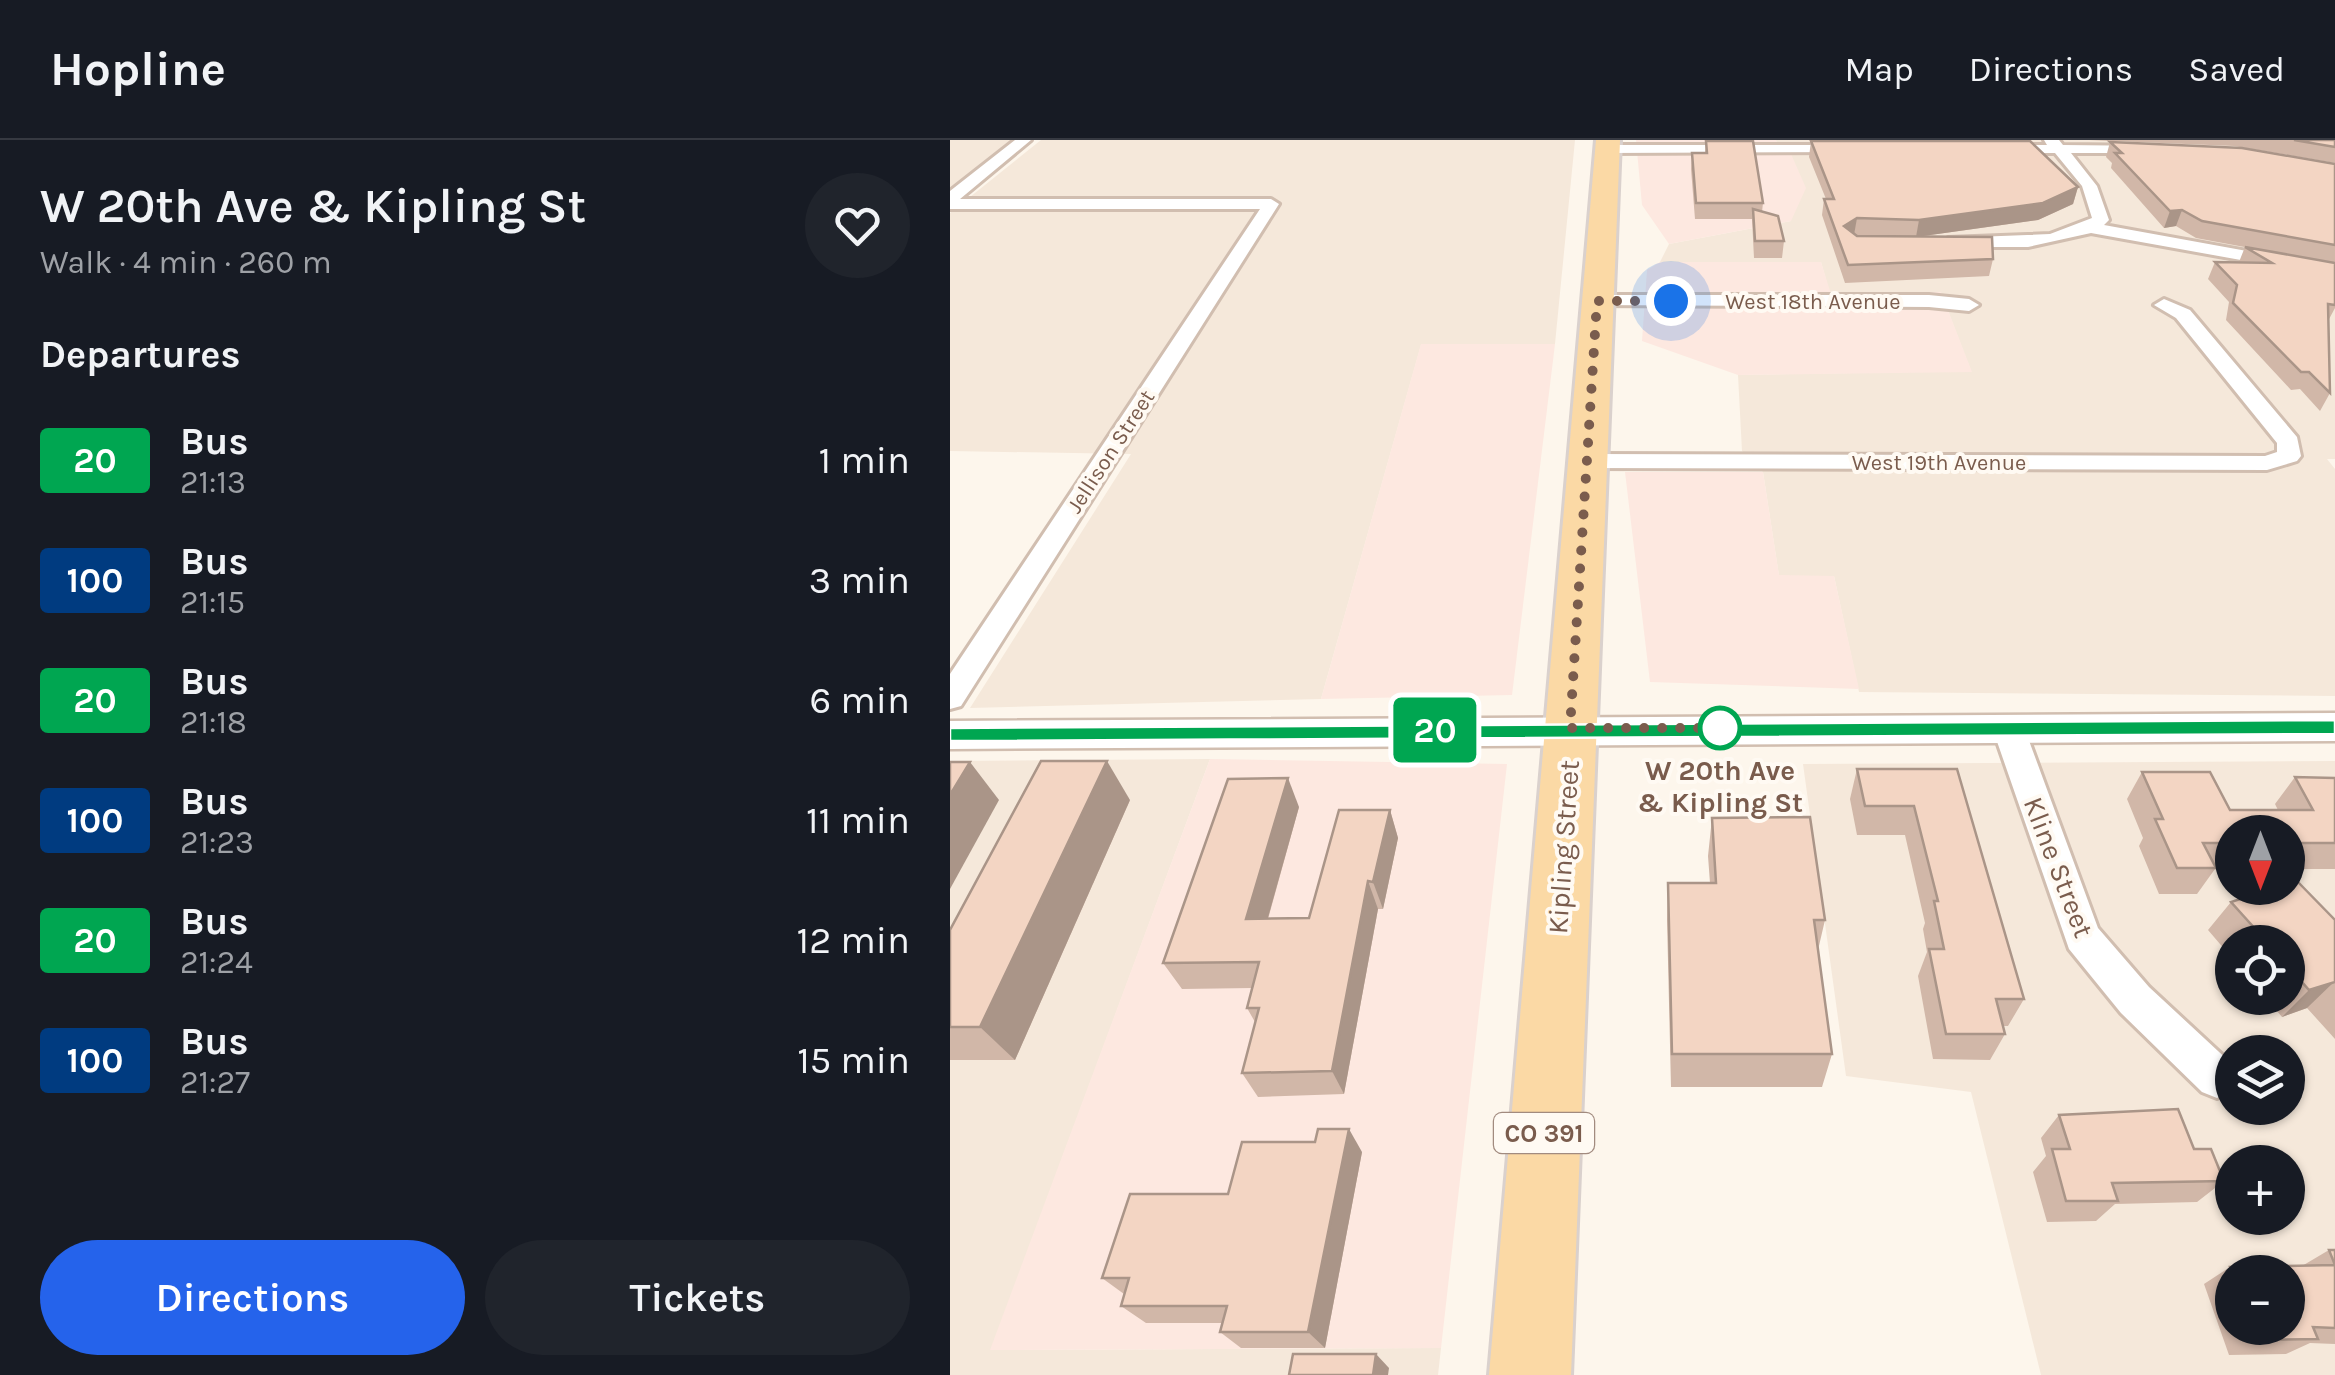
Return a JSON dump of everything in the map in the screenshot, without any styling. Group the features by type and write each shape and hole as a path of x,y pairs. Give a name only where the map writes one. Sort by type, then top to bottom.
{"main road":[{"name":"Kipling Street","path":"1530,1375 1608,145"}],"street":[{"path":"950,201 1024,140"},
{"path":"1970,149 2054,144 2170,149"},
{"path":"2054,144 2090,186 2099,204 2100,220 2092,228"},
{"path":"1608,145 1874,149"},
{"name":"Jellison Street","path":"950,201 1271,204 950,698"},
{"path":"1925,244 2031,240 2092,228 2335,272"},
{"name":"West 18th Avenue","path":"1597,301 1930,301 1969,305"},
{"name":"West 19th Avenue","path":"1588,461 2267,463 2290,456 2289,442 2254,399 2183,314 2164,305"},
{"name":"Kline Street","path":"2008,727 2082,938 2135,1000 2215,1076"},
{"path":"950,734 2335,727"}],"shaded area":[{"path":"950,140 1011,140 950,188"},
{"path":"1041,140 1575,140 1555,344 1421,345 1321,699 970,708 1131,454 950,451 950,213"},
{"path":"1636,140 1776,140 1778,146 1791,154 1806,188 1791,221 1669,244 1642,205"},
{"path":"1776,140 2335,140 2335,459 2327,459 2335,469 2335,696 1859,692 1834,576 1779,576 1763,472 1742,451 1738,375 1971,371 1941,293 1830,294 1821,262 1660,262 1669,244 1791,221"},
{"path":"1660,262 1821,262 1831,294 1941,292 1972,372 1738,375 1642,341 1647,270"},
{"path":"1421,344 1555,344 1512,695 1321,699"},
{"path":"1625,472 1763,472 1779,575 1834,576 1859,689 1650,682"},
{"path":"1210,759 991,1350 1441,1348 1438,1375 950,1375 950,761"},
{"path":"1210,759 1507,764 1441,1348 990,1350"},
{"path":"2335,761 2335,1375 2041,1375 1971,1092 1846,1076 1803,764"}],"building":[{"path":"2294,140 2335,140 2335,147"},
{"path":"1706,141 1753,141 1763,203 1696,203 1692,153 1707,153"},
{"path":"1811,141 2030,141 2078,187 2043,203 1919,220 1857,218 1844,226 1857,236 1992,237 1993,259 1848,265 1824,199 1834,199"},
{"path":"2110,142 2242,148 2335,164 2335,245 2202,221 2182,210 2170,211 2115,153 2122,153"},
{"path":"1753,209 1778,216 1784,241 1755,241"},
{"path":"2245,247 2335,263 2335,305 2328,304 2330,393 2309,372 2301,372 2233,303 2237,285 2215,262 2272,263"},
{"path":"1041,761 1107,761 980,1027 950,1027 950,930"},
{"path":"950,762 970,762 950,795"},
{"path":"1857,769 1957,769 2024,999 1996,999 2005,1034 1946,1034 1929,949 1944,949 1934,901 1938,901 1914,806 1865,806"},
{"path":"2142,772 2210,772 2230,810 2313,810 2295,777 2335,778 2335,843 2305,843 2305,815 2215,815 2215,843 2203,843 2215,868 2177,868 2155,819 2163,819"},
{"path":"1288,778 1246,919 1309,918 1339,810 1390,810 1373,882 1368,881 1332,1071 1242,1073 1259,1008 1247,1008 1259,962 1163,963 1228,779"},
{"path":"1810,817 1825,920 1814,920 1832,1054 1672,1054 1668,883 1716,883 1712,818"},
{"path":"2305,889 2335,920 2335,982 2309,990 2305,985 2305,925 2252,925 2234,905 2305,905"},
{"path":"2178,1109 2194,1149 2211,1149 2215,1181 2112,1183 2118,1201 2066,1201 2052,1149 2070,1149 2059,1115"},
{"path":"1318,1129 1349,1129 1308,1332 1220,1332 1227,1306 1121,1306 1129,1278 1102,1278 1130,1194 1228,1194 1242,1142 1315,1142"},
{"path":"2335,1265 2335,1328 2313,1327 2318,1339 2305,1339 2305,1266"},
{"path":"1293,1354 1376,1354 1373,1375 1289,1375"}],"bus line":[{"name":"20","path":"950,734 2335,727"}],"place":[{"name":"W 20th Ave & Kipling St","path":"1720,728"}],"route":[{"path":"1671,301 1597,301 1570,728 1720,728"}]}
